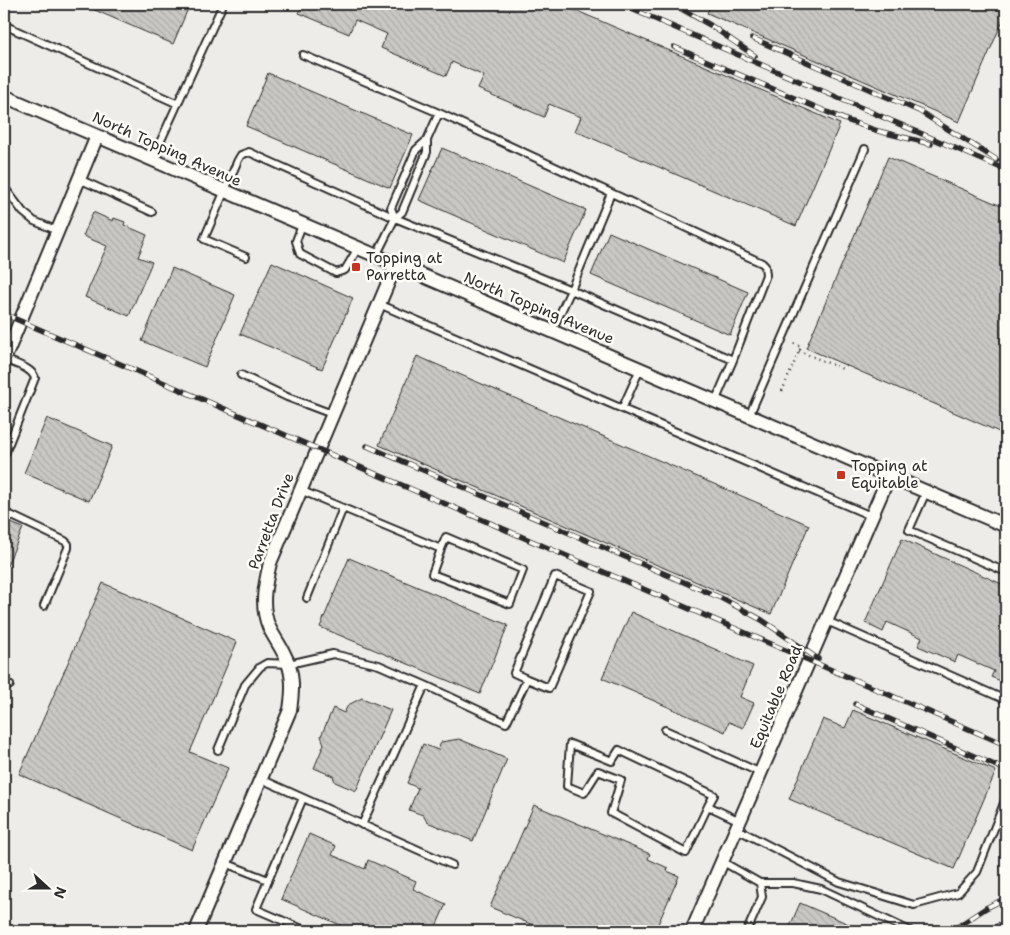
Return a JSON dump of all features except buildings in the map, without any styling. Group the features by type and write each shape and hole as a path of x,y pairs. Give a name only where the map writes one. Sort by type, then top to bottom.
{"street":[{"name":"North Topping Avenue","path":"4,96 1006,526"},
{"path":"4,360 97,136"},
{"name":"Parretta Drive","path":"196,931 290,710 293,691 292,675 286,656 268,626 264,607 264,588 270,563 396,264"},
{"name":"Equitable Road","path":"692,931 889,476"}],"lane":[{"path":"152,160 223,4"},
{"path":"4,25 178,104"},
{"path":"303,55 439,113 762,263 766,275 715,402"},
{"path":"395,218 391,208 416,150 427,140 439,113"},
{"path":"376,256 395,218 402,212 427,152 427,140"},
{"path":"749,416 865,149"},
{"path":"246,257 204,239 238,160 248,152 395,218 571,290 733,360"},
{"path":"79,180 152,212"},
{"path":"4,187 23,212 34,221 58,231"},
{"path":"552,331 611,193"},
{"path":"302,225 296,241 300,254 336,273 345,270 358,248"},
{"path":"379,304 871,516"},
{"path":"4,360 30,370 35,378 4,456"},
{"path":"622,409 640,369"},
{"path":"241,374 287,397 332,414"},
{"path":"300,490 441,549"},
{"path":"926,492 909,530 1006,572"},
{"path":"307,598 343,508"},
{"path":"4,512 68,544 44,606"},
{"path":"446,537 523,570 510,604 432,574 441,549 446,537"},
{"path":"556,576 591,591 549,688 527,679 514,673 556,576"},
{"path":"827,621 1006,700"},
{"path":"218,750 245,685 260,667 267,663 288,664 333,654 379,665 506,723 527,679"},
{"path":"362,824 425,685"},
{"path":"665,730 761,773"},
{"path":"570,744 612,761 619,750 714,795 708,806 686,853 611,813 621,780 598,771 584,793 567,786 570,744"},
{"path":"261,779 452,865"},
{"path":"303,798 256,909 307,931"},
{"path":"708,806 839,882 914,905 958,892 977,872 1006,798"},
{"path":"722,862 760,884 793,883 821,889 910,931"},
{"path":"225,863 268,880"},
{"path":"747,931 762,897 760,884"}],"path":[{"path":"782,391 801,346 783,339"},
{"path":"799,351 845,370"}],"shaded area":[{"path":"4,4 1006,4 1006,931 4,931"}],"railway":[{"path":"620,4 1006,170"},
{"path":"673,4 710,25 755,56"},
{"path":"752,38 919,111 997,160"},
{"path":"674,47 846,120 878,131 931,144"},
{"path":"4,314 1006,745"},
{"path":"367,446 721,598 762,620 818,659"},
{"path":"855,704 1006,770"},
{"path":"951,931 986,908 1006,898"},
{"path":"991,931 1006,920"}],"place":[{"name":"Topping at Parretta","path":"356,267"},
{"name":"Topping at Equitable","path":"841,475"}]}
